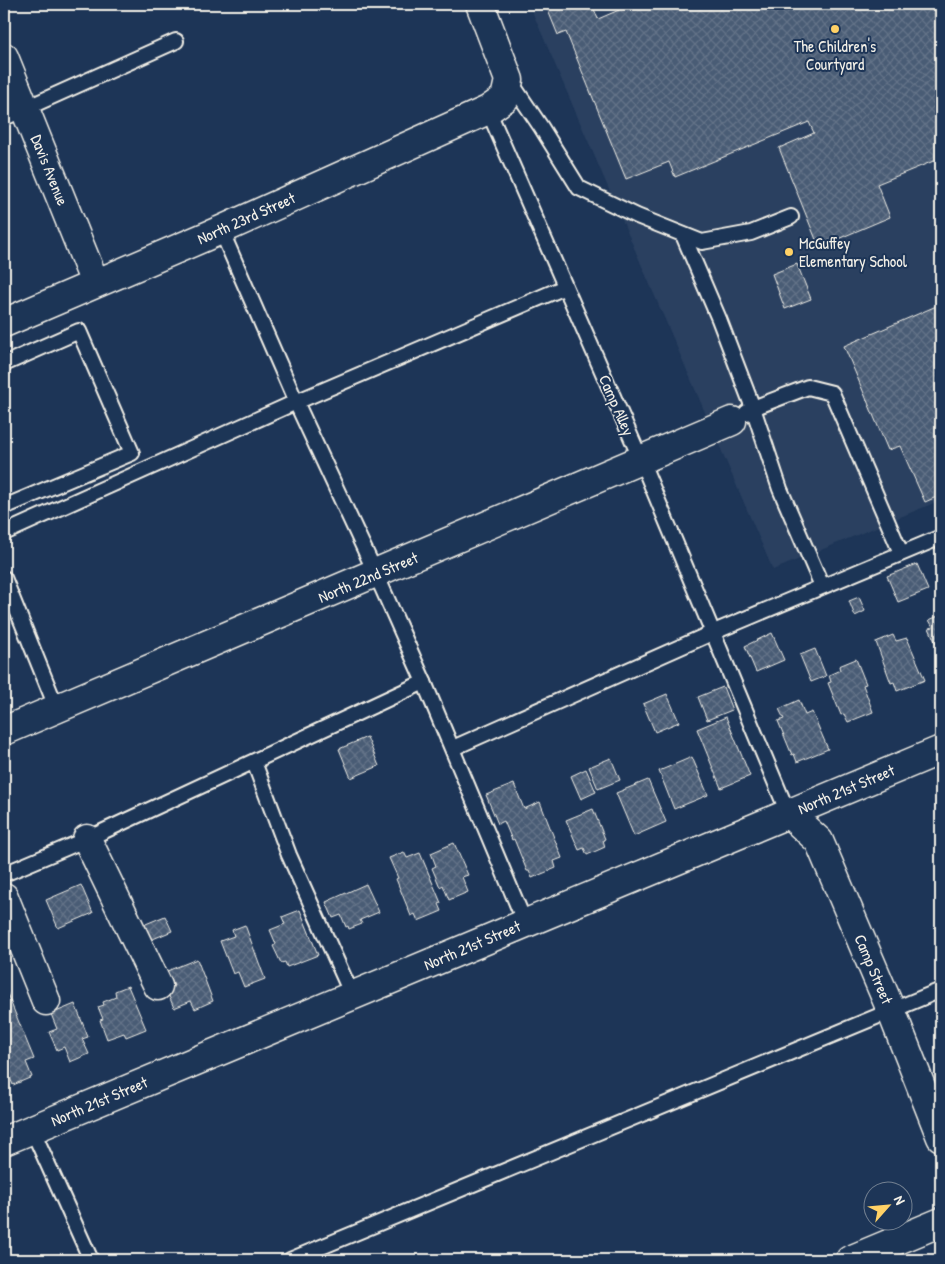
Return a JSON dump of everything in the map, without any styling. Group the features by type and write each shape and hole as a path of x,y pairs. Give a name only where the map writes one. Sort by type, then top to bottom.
{"street":[{"path":"480,4 508,78 505,98 488,110"},
{"name":"Davis Avenue","path":"4,57 14,113 95,283"},
{"name":"North 23rd Street","path":"4,323 221,230 488,110"},
{"name":"North 22nd Street","path":"4,731 376,574 743,415"},
{"name":"North 21st Street","path":"4,1140 941,750"},
{"name":"Camp Street","path":"788,813 819,841 891,1010 941,1137"},
{"path":"87,839 158,986"},
{"path":"4,897 46,1001"},
{"path":"850,1260 941,1222"}],"lane":[{"path":"14,113 176,41"},
{"path":"508,78 579,188 637,216 702,242 751,233 791,217"},
{"name":"Camp Alley","path":"488,110 641,460 788,813"},
{"path":"221,230 296,402 376,574 453,748 525,923"},
{"path":"683,235 719,319 743,415 780,489 822,586"},
{"path":"4,533 296,402 565,287"},
{"path":"4,364 79,332 132,453 4,507"},
{"path":"743,415 808,387 832,393 901,553"},
{"path":"453,748 714,632 941,537"},
{"path":"4,578 57,709"},
{"path":"4,874 87,839 424,682"},
{"path":"254,762 289,855 352,995"},
{"path":"290,1260 941,990"},
{"path":"32,1129 91,1260"}],"shaded area":[{"name":"McGuffey Elementary School","path":"529,4 941,4 941,500 773,570"}],"building":[{"path":"557,4 592,4 598,19 619,10 617,4 941,4 941,158 877,184 890,217 819,247 779,148 814,133 809,122 675,177 669,162 626,179 566,32 558,35 547,8"},
{"path":"797,264 811,299 785,309 772,274"},
{"path":"941,304 941,495 925,502 900,446 888,450 844,346"},
{"path":"917,564 928,590 898,602 887,576"},
{"path":"859,597 865,611 855,616 849,601"},
{"path":"941,615 941,655 929,628 933,627 929,620"},
{"path":"772,633 784,660 756,672 745,646"},
{"path":"893,635 896,641 907,638 925,680 897,691 894,682 891,683 876,642"},
{"path":"815,649 826,676 811,682 800,655"},
{"path":"856,659 866,684 863,685 873,712 848,722 844,714 841,715 828,683 831,682 829,675 840,670 839,666"},
{"path":"723,687 732,710 707,720 698,697"},
{"path":"667,694 679,722 655,732 643,704"},
{"path":"799,700 805,715 812,712 828,749 797,762 794,754 792,755 778,721 784,719 779,709"},
{"path":"726,717 750,776 721,788 697,729"},
{"path":"367,737 379,766 351,778 339,749"},
{"path":"692,757 708,795 674,809 659,771"},
{"path":"611,758 620,780 598,789 589,767"},
{"path":"586,769 596,792 581,799 571,776"},
{"path":"648,780 666,822 634,836 616,793"},
{"path":"514,784 524,809 540,802 562,858 554,861 556,868 532,878 504,821 498,824 486,795"},
{"path":"593,809 605,839 603,840 605,847 587,855 584,848 579,850 566,820"},
{"path":"454,843 468,875 462,877 468,892 449,900 443,885 440,887 432,868 436,866 431,853"},
{"path":"404,852 407,858 420,853 441,903 439,904 442,911 418,921 415,914 411,916 389,858"},
{"path":"366,884 379,912 360,920 362,924 349,929 348,926 346,927 341,915 333,918 326,902"},
{"path":"81,885 93,913 58,928 46,900"},
{"path":"300,910 318,955 287,967 285,962 281,963 273,946 276,944 270,930 285,924 282,917"},
{"path":"165,916 172,931 148,941 141,926"},
{"path":"245,925 265,979 244,987 238,972 233,974 220,941 234,936 232,930"},
{"path":"197,959 213,1001 195,1009 191,1001 174,1008 166,989 174,986 167,971"},
{"path":"4,986 34,1059 26,1062 32,1077 13,1085 7,1071 4,1073"},
{"path":"128,986 146,1029 126,1037 124,1033 107,1039 100,1020 103,1019 98,1007 104,1005 103,1002 116,997 115,991"},
{"path":"75,1004 88,1037 82,1039 89,1054 70,1062 64,1047 57,1050 49,1032 57,1029 51,1014"}],"place":[{"name":"The Children's Courtyard","path":"835,29"},
{"name":"McGuffey Elementary School","path":"789,252"}]}
